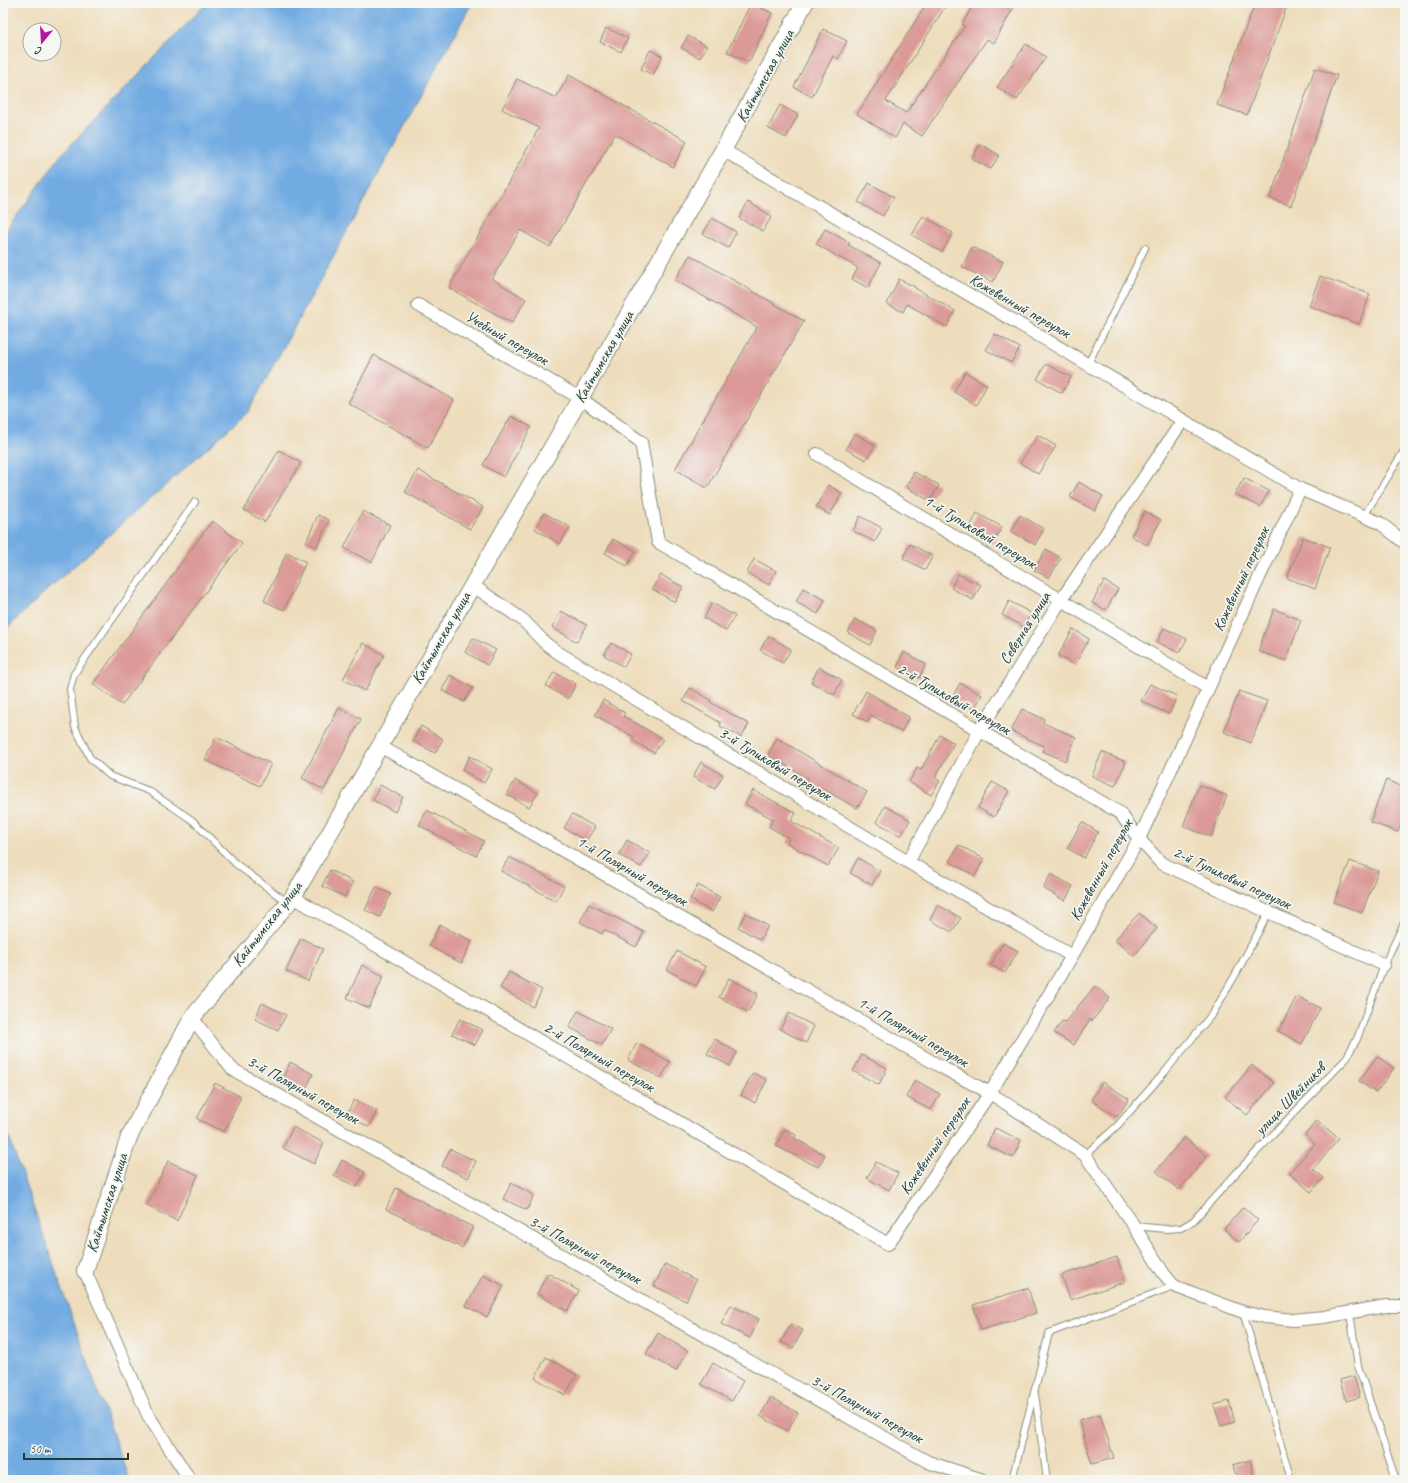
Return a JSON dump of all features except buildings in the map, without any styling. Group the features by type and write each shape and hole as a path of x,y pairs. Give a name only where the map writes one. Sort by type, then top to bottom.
{"street":[{"name":"Кайтымская улица","path":"85,1271 129,1137 192,1018 290,900 723,150 806,3"},
{"name":"Кожевенный переулок","path":"723,150 1300,489 1380,523 1405,543"},
{"name":"Учебный переулок","path":"418,305 580,398"},
{"name":"2-й Тупиковый переулок","path":"580,398 641,442 658,542 979,732 1120,813 1139,839 1161,863 1384,965"},
{"name":"Северная улица","path":"908,862 979,732 1061,600 1183,420"},
{"name":"1-й Тупиковый переулок","path":"817,454 1208,688"},
{"name":"Кожевенный переулок","path":"888,1244 990,1093 1072,956 1139,839 1300,489"},
{"name":"3-й Тупиковый переулок","path":"472,585 523,620 545,643 557,652 908,862 1072,956"},
{"name":"1-й Полярный переулок","path":"380,746 938,1065 990,1093 1085,1155 1134,1226 1164,1274 1174,1286"},
{"name":"2-й Полярный переулок","path":"290,900 888,1244"},
{"name":"3-й Полярный переулок","path":"192,1018 232,1069 928,1462 983,1480"},
{"path":"85,1271 148,1415 190,1480"},
{"path":"1174,1286 1243,1312 1265,1317 1294,1320 1324,1317 1386,1306 1404,1305"}],"lane":[{"path":"1088,364 1145,248"},
{"path":"1364,516 1405,449"},
{"path":"195,502 74,674 70,689 75,727 90,758 110,776 149,790 192,820 236,864 290,900"},
{"path":"1085,1155 1117,1126 1164,1073 1212,1013 1237,972 1269,912"},
{"name":"улица Швейников","path":"1134,1226 1166,1230 1181,1228 1193,1221 1240,1169 1346,1060 1357,1039 1384,965 1405,921"},
{"path":"1012,1480 1049,1333 1174,1286"},
{"path":"1243,1312 1291,1480"},
{"path":"1350,1313 1358,1366 1396,1480"},
{"path":"1034,1391 1047,1480"}],"water":[{"path":"207,3 472,3 248,412 45,592 3,632 3,235 61,155"},
{"path":"3,1120 129,1480 3,1480"}]}
